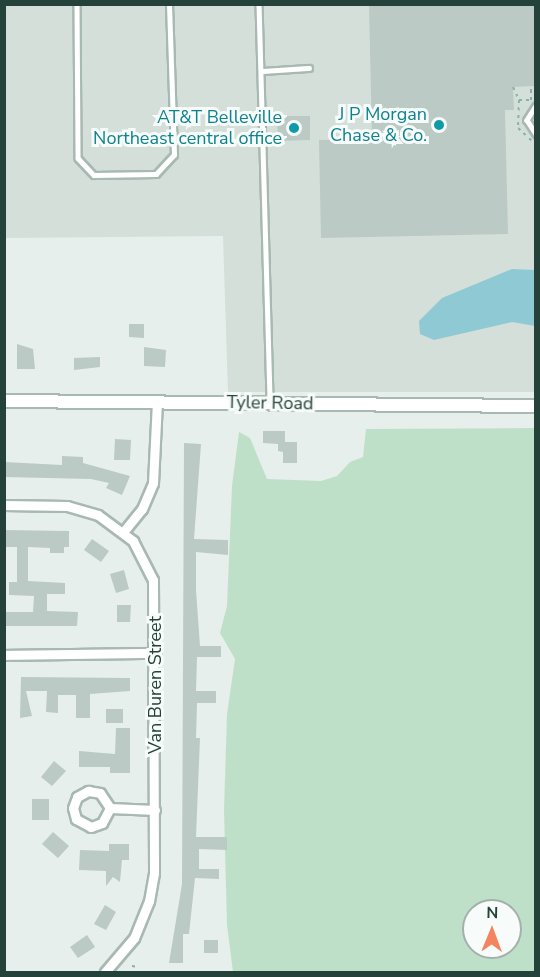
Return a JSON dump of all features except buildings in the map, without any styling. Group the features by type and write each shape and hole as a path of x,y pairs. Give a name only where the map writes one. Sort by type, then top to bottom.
{"street":[{"name":"Tyler Road","path":"4,401 536,406"},
{"path":"4,505 85,510 124,531 142,509 153,483 157,402"},
{"name":"Van Buren Street","path":"112,970 134,938 149,901 154,873 156,653 153,580 142,553 124,531"},
{"path":"4,655 156,653"},
{"path":"88,791 105,797 110,808 102,823 91,827 76,819 73,808 77,797 88,791"},
{"path":"110,808 155,810"}],"lane":[{"path":"77,4 78,158 94,174 156,174 174,155 169,4"},
{"path":"259,4 270,403"},
{"path":"261,71 309,68"},
{"path":"536,106 527,120 536,134"}],"path":[{"path":"519,100 531,100 531,86"},
{"path":"132,966 138,967"}],"shaded area":[{"path":"4,5 535,5 535,392 228,392 223,236 5,238"}],"green space":[{"path":"535,428 535,972 233,972 227,925 224,810 227,714 235,659 220,633 227,606 232,486 239,432 250,438 267,479 321,481 337,476 350,462 363,457 366,429"}],"water":[{"path":"512,269 535,270 535,326 512,322 434,340 420,334 419,321 442,298"}],"place":[{"name":"J P Morgan Chase & Co.","path":"439,125"},
{"name":"AT&T Belleville Northeast central office","path":"294,128"}]}
